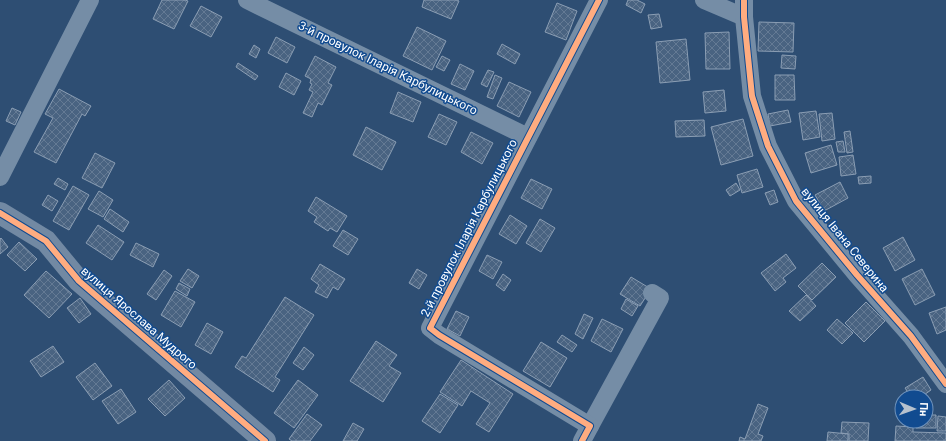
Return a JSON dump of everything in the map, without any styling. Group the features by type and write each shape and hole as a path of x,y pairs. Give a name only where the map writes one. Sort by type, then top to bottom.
{"main road":[{"name":"вулиця Ярослава Мудрого","path":"0,213 46,241 79,282 264,441"}],"street":[{"path":"0,177 90,0"},
{"name":"3-й провулок Іларія Карбулицького","path":"247,0 528,137"},
{"name":"2-й провулок Іларія Карбулицького","path":"586,434 438,335 430,328 599,0"},
{"path":"704,0 744,9"},
{"name":"вулиця Івана Северина","path":"744,9 752,96 768,146 796,200 857,275 911,336 946,384"},
{"path":"586,434 660,298 652,293"}],"building":[{"path":"162,0 188,1 174,29 153,19"},
{"path":"424,0 459,1 451,19 422,7"},
{"path":"628,0 637,0 645,4 641,13 626,5"},
{"path":"557,3 577,11 566,40 545,32"},
{"path":"201,6 222,17 211,37 190,26"},
{"path":"659,14 662,27 651,29 648,15"},
{"path":"759,22 794,23 793,52 758,51"},
{"path":"417,27 446,41 432,70 403,56"},
{"path":"729,32 730,69 706,69 705,33"},
{"path":"276,37 295,47 287,63 268,53"},
{"path":"686,39 690,80 660,83 656,42"},
{"path":"502,44 520,54 515,64 497,54"},
{"path":"254,45 260,49 256,58 249,54"},
{"path":"782,55 796,56 795,69 781,68"},
{"path":"315,56 336,67 328,83 332,85 322,105 318,103 312,117 303,113 313,92 309,90 312,84 310,83 311,79 305,76"},
{"path":"442,56 450,60 444,71 436,67"},
{"path":"238,63 258,76 255,80 236,67"},
{"path":"460,64 474,71 465,90 451,84"},
{"path":"488,70 494,72 487,87 481,84"},
{"path":"286,73 301,81 294,95 279,87"},
{"path":"495,75 502,78 493,99 487,97"},
{"path":"775,75 794,75 795,100 775,100"},
{"path":"509,82 531,92 519,117 497,106"},
{"path":"59,89 91,106 85,116 82,114 56,163 34,152 53,118 45,114"},
{"path":"724,90 726,111 705,113 703,92"},
{"path":"398,92 421,102 413,122 390,113"},
{"path":"12,108 21,112 15,125 6,121"},
{"path":"788,110 791,122 770,126 768,114"},
{"path":"816,111 820,137 803,140 799,113"},
{"path":"832,113 835,139 822,141 819,114"},
{"path":"439,114 457,122 446,145 428,137"},
{"path":"743,119 753,156 721,165 711,127"},
{"path":"704,120 705,136 676,137 675,121"},
{"path":"366,127 396,142 382,170 353,155"},
{"path":"850,131 853,152 847,153 844,132"},
{"path":"471,132 493,143 482,164 461,152"},
{"path":"843,141 845,152 838,152 836,142"},
{"path":"831,145 837,165 811,173 805,153"},
{"path":"95,153 115,163 102,188 82,178"},
{"path":"853,155 856,174 841,176 839,157"},
{"path":"757,169 763,187 742,193 737,175"},
{"path":"871,176 871,183 859,184 858,177"},
{"path":"58,178 68,184 65,190 54,184"},
{"path":"531,179 552,189 542,209 521,198"},
{"path":"840,182 848,198 824,211 815,195"},
{"path":"736,183 740,190 730,196 726,190"},
{"path":"73,186 89,195 69,230 53,221"},
{"path":"774,190 778,202 770,205 765,193"},
{"path":"99,191 113,200 103,217 88,209"},
{"path":"48,195 58,201 52,211 42,205"},
{"path":"316,197 347,216 337,232 330,228 328,231 314,222 317,217 308,211"},
{"path":"110,209 129,222 123,232 104,219"},
{"path":"510,215 527,226 516,244 499,234"},
{"path":"540,219 555,228 541,252 526,243"},
{"path":"98,225 124,242 112,260 86,243"},
{"path":"343,230 358,239 348,255 333,246"},
{"path":"903,237 915,260 895,271 883,248"},
{"path":"1,238 8,247 0,254 0,239"},
{"path":"19,242 37,259 25,271 7,255"},
{"path":"136,243 159,254 153,267 130,255"},
{"path":"786,254 796,268 783,278 786,282 775,291 761,273"},
{"path":"487,255 502,262 493,279 479,271"},
{"path":"822,263 836,277 812,300 798,286"},
{"path":"320,264 345,279 338,290 333,287 327,298 315,292 319,285 311,279"},
{"path":"188,269 199,276 192,288 180,281"},
{"path":"417,269 427,275 419,289 409,283"},
{"path":"922,269 935,295 915,305 902,279"},
{"path":"164,270 172,276 156,300 147,294"},
{"path":"46,271 72,294 49,318 24,295"},
{"path":"503,274 511,280 504,291 496,285"},
{"path":"631,277 651,289 640,306 620,294"},
{"path":"179,283 190,289 187,296 176,289"},
{"path":"175,291 195,302 181,327 161,315"},
{"path":"806,295 816,306 800,321 789,311"},
{"path":"285,297 314,315 275,377 280,380 273,392 235,367 242,356 246,358"},
{"path":"80,298 91,314 79,323 67,308"},
{"path":"626,299 638,306 632,316 621,309"},
{"path":"866,302 885,321 864,342 845,323"},
{"path":"946,307 946,330 937,334 929,313"},
{"path":"456,311 469,317 460,336 447,329"},
{"path":"584,314 593,318 583,339 575,334"},
{"path":"602,319 623,329 611,352 591,341"},
{"path":"837,319 853,333 842,344 827,330"},
{"path":"207,323 223,332 211,354 195,345"},
{"path":"562,335 577,345 572,352 557,342"},
{"path":"376,341 397,355 389,366 401,373 383,402 350,381"},
{"path":"541,342 567,358 550,387 523,371"},
{"path":"53,346 64,362 41,377 30,361"},
{"path":"304,347 314,355 303,370 293,363"},
{"path":"461,360 513,394 489,432 476,424 490,403 471,391 462,406 440,392"},
{"path":"95,363 112,386 93,400 76,377"},
{"path":"923,377 930,389 906,389 905,388"},
{"path":"169,380 185,398 165,416 148,399"},
{"path":"298,380 318,395 294,428 274,413"},
{"path":"121,389 136,412 118,424 102,401"},
{"path":"440,394 458,405 440,433 422,421"},
{"path":"758,404 768,408 758,434 763,436 761,441 739,441 740,437 745,439"},
{"path":"307,414 322,425 310,441 292,441 289,439"},
{"path":"934,415 936,415 936,428 934,428"},
{"path":"938,416 946,417 946,431 937,431"},
{"path":"842,422 869,423 868,441 849,441 849,434 841,433"},
{"path":"353,423 364,429 357,441 343,441"},
{"path":"896,429 913,429 913,432 946,433 946,441 895,441"},
{"path":"828,432 848,434 848,441 827,441"}],"cycle path":[{"path":"582,441 590,426 439,335 430,328 599,0"},
{"path":"744,0 744,17 752,96 768,146 796,201 857,275 911,336 946,384"},
{"path":"0,213 46,241 79,281 265,441"}]}
